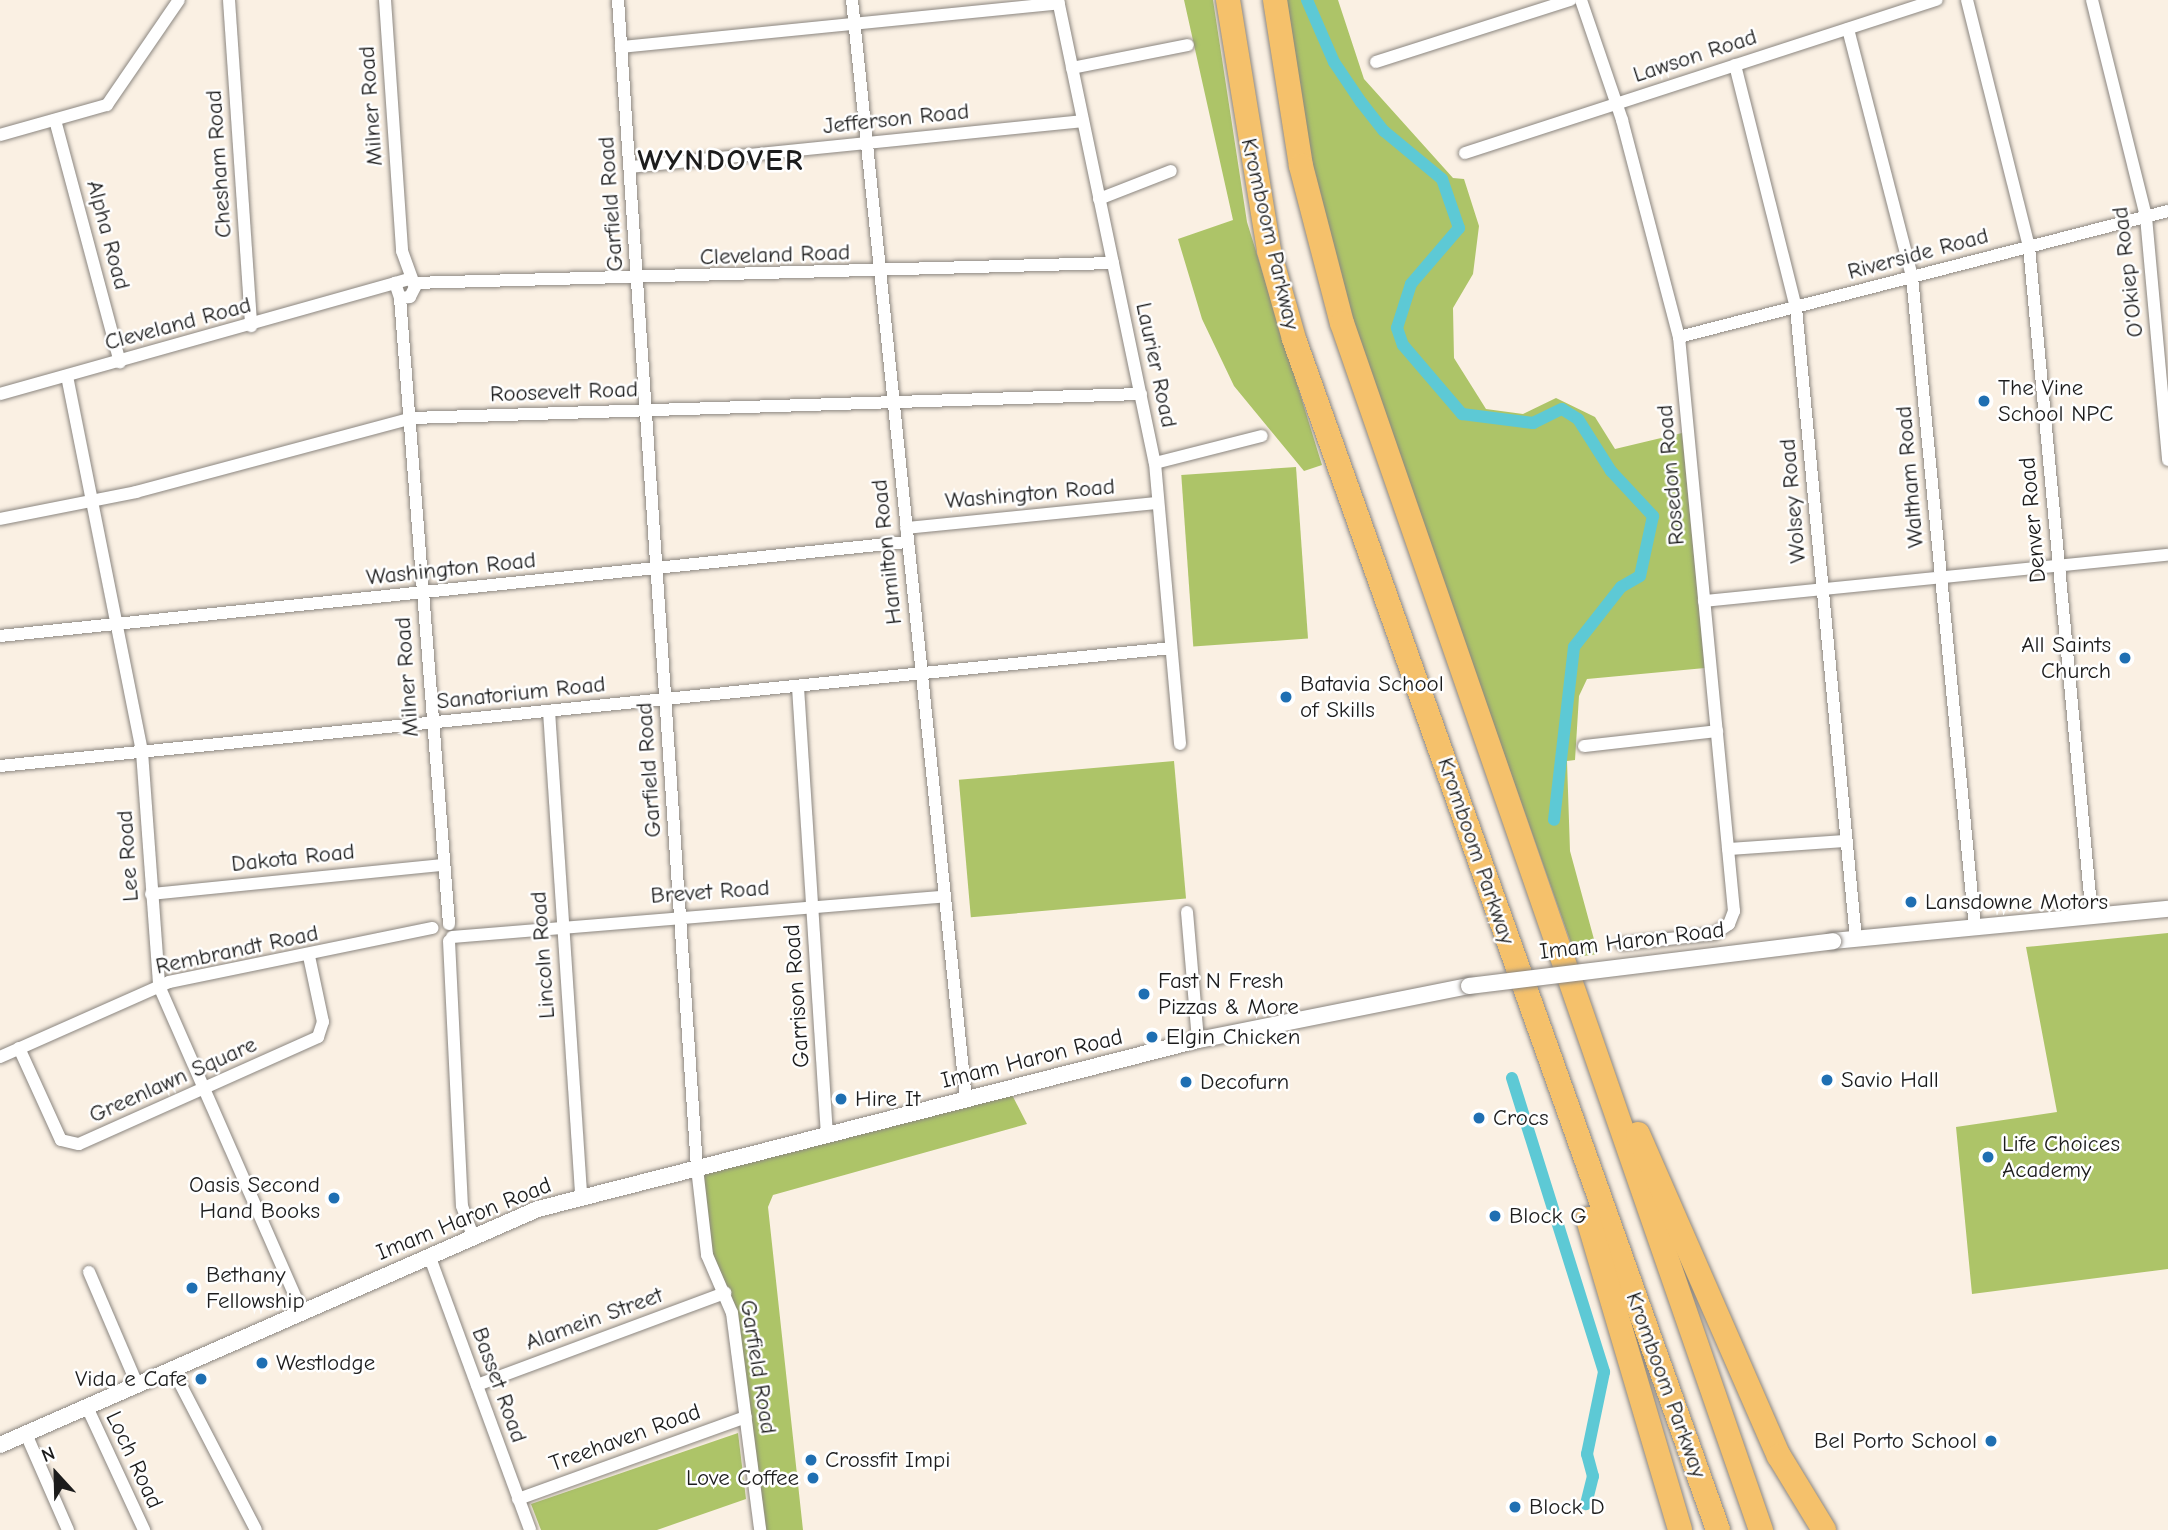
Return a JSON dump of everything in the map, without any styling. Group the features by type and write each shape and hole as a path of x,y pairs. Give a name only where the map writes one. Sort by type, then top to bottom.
{"highway":[{"name":"Kromboom Parkway","path":"1228,0 1269,251 1294,339 1527,1006 1718,1530"},
{"name":"Kromboom Parkway","path":"1275,0 1301,166 1342,323 1761,1530"},
{"path":"1552,922 1755,1404 1824,1530"},
{"path":"1527,1006 1550,1105 1680,1530"}],"street":[{"path":"0,135 111,101 179,0"},
{"name":"Chesham Road","path":"229,0 251,326"},
{"name":"Milner Road","path":"385,0 462,1206 473,1236"},
{"name":"Garfield Road","path":"618,0 697,1168 707,1255 725,1293 746,1417 760,1530"},
{"name":"Hamilton Road","path":"852,0 966,1100"},
{"path":"1376,62 1570,0"},
{"name":"Rosedon Road","path":"1581,0 1615,104 1679,337 1734,911 1726,928 1622,944"},
{"name":"Lawson Road","path":"1465,153 1937,0"},
{"name":"Denver Road","path":"1967,0 2028,247 2092,917"},
{"name":"O'Okiep Road","path":"2092,0 2146,217 2168,460"},
{"path":"621,47 1058,1"},
{"name":"Laurier Road","path":"1058,1 1155,463 1180,744"},
{"name":"Waltham Road","path":"1848,29 1912,277 1975,928"},
{"path":"1072,68 1188,45"},
{"name":"Wolsey Road","path":"1735,65 1796,308 1856,939"},
{"name":"Alpha Road","path":"55,120 120,362"},
{"name":"Jefferson Road","path":"630,167 1083,121"},
{"path":"1099,199 1171,172"},
{"name":"Riverside Road","path":"1679,337 2168,211"},
{"name":"Cleveland Road","path":"0,394 368,294 404,288 1113,263"},
{"name":"Lee Road","path":"67,376 142,752 159,986 302,1311"},
{"name":"Roosevelt Road","path":"0,519 92,501 412,418 1141,394"},
{"path":"1155,463 1262,436"},
{"name":"Washington Road","path":"906,528 1158,503"},
{"name":"Washington Road","path":"0,636 907,542"},
{"path":"1704,601 2168,555"},
{"name":"Sanatorium Road","path":"0,766 1171,649"},
{"name":"Garrison Road","path":"798,687 827,1135"},
{"name":"Lincoln Road","path":"549,711 581,1197"},
{"path":"1584,746 1717,731"},
{"path":"1728,849 1846,841"},
{"name":"Dakota Road","path":"151,894 440,865"},
{"name":"Brevet Road","path":"443,933 943,897"},
{"name":"Imam Haron Road","path":"0,1445 473,1236 581,1197 1198,1040 1469,986 1833,941 2168,909"},
{"path":"1187,912 1198,1040"},
{"name":"Rembrandt Road","path":"0,1057 159,986 412,936 443,933"},
{"name":"Greenlawn Square","path":"19,1048 68,1146 204,1089 318,1037 323,1023 309,956"},
{"name":"Basset Road","path":"429,1255 530,1530"},
{"path":"89,1272 137,1384"},
{"name":"Alamein Street","path":"477,1385 725,1293"},
{"path":"172,1368 256,1530"},
{"name":"Loch Road","path":"87,1407 144,1530"},
{"name":"Treehaven Road","path":"518,1499 746,1417"},
{"path":"26,1434 68,1530"}],"green space":[{"path":"1184,0 1213,0 1247,222 1322,465 1304,471 1234,386 1202,319 1178,239 1233,220"},
{"path":"1287,0 1338,0 1364,79 1453,178 1464,179 1479,226 1473,274 1453,308 1454,358 1486,409 1523,414 1556,398 1595,417 1615,449 1682,433 1705,668 1587,679 1579,696 1575,760 1567,761 1570,851 1598,954 1576,957 1348,314 1316,193"},
{"path":"1296,467 1308,639 1193,647 1181,475"},
{"path":"1174,761 1186,898 971,917 959,780"},
{"path":"2168,933 2168,1269 1972,1294 1956,1127 2057,1112 2026,947"},
{"path":"1009,1089 1027,1124 773,1195 768,1207 803,1530 760,1530 732,1313 711,1266 697,1168"},
{"path":"738,1433 746,1499 657,1530 541,1530 531,1504"}],"waterway":[{"path":"1307,0 1334,62 1361,102 1384,131 1442,179 1459,228 1411,284 1397,328 1403,345 1462,414 1533,423 1562,409 1578,419 1611,471 1653,516 1640,576 1621,587 1574,647 1554,820"},
{"path":"1512,1078 1604,1372 1587,1454 1593,1476 1586,1504"}],"place":[{"name":"The Vine School NPC","path":"1984,401"},
{"name":"All Saints Church","path":"2125,658"},
{"name":"Batavia School of Skills","path":"1286,697"},
{"name":"Lansdowne Motors","path":"1911,902"},
{"name":"Fast N Fresh Pizzas & More","path":"1144,994"},
{"name":"Elgin Chicken","path":"1152,1037"},
{"name":"Savio Hall","path":"1827,1080"},
{"name":"Decofurn","path":"1186,1082"},
{"name":"Hire It","path":"841,1099"},
{"name":"Crocs","path":"1479,1118"},
{"name":"Life Choices Academy","path":"1988,1157"},
{"name":"Oasis Second Hand Books","path":"334,1198"},
{"name":"Block G","path":"1495,1216"},
{"name":"Bethany Fellowship","path":"192,1288"},
{"name":"Westlodge","path":"262,1363"},
{"name":"Vida e Cafe","path":"201,1379"},
{"name":"Bel Porto School","path":"1991,1441"},
{"name":"Crossfit Impi","path":"811,1460"},
{"name":"Love Coffee","path":"813,1478"},
{"name":"Block D","path":"1515,1507"}],"district":[{"name":"WYNDOVER","path":"721,161"}]}
